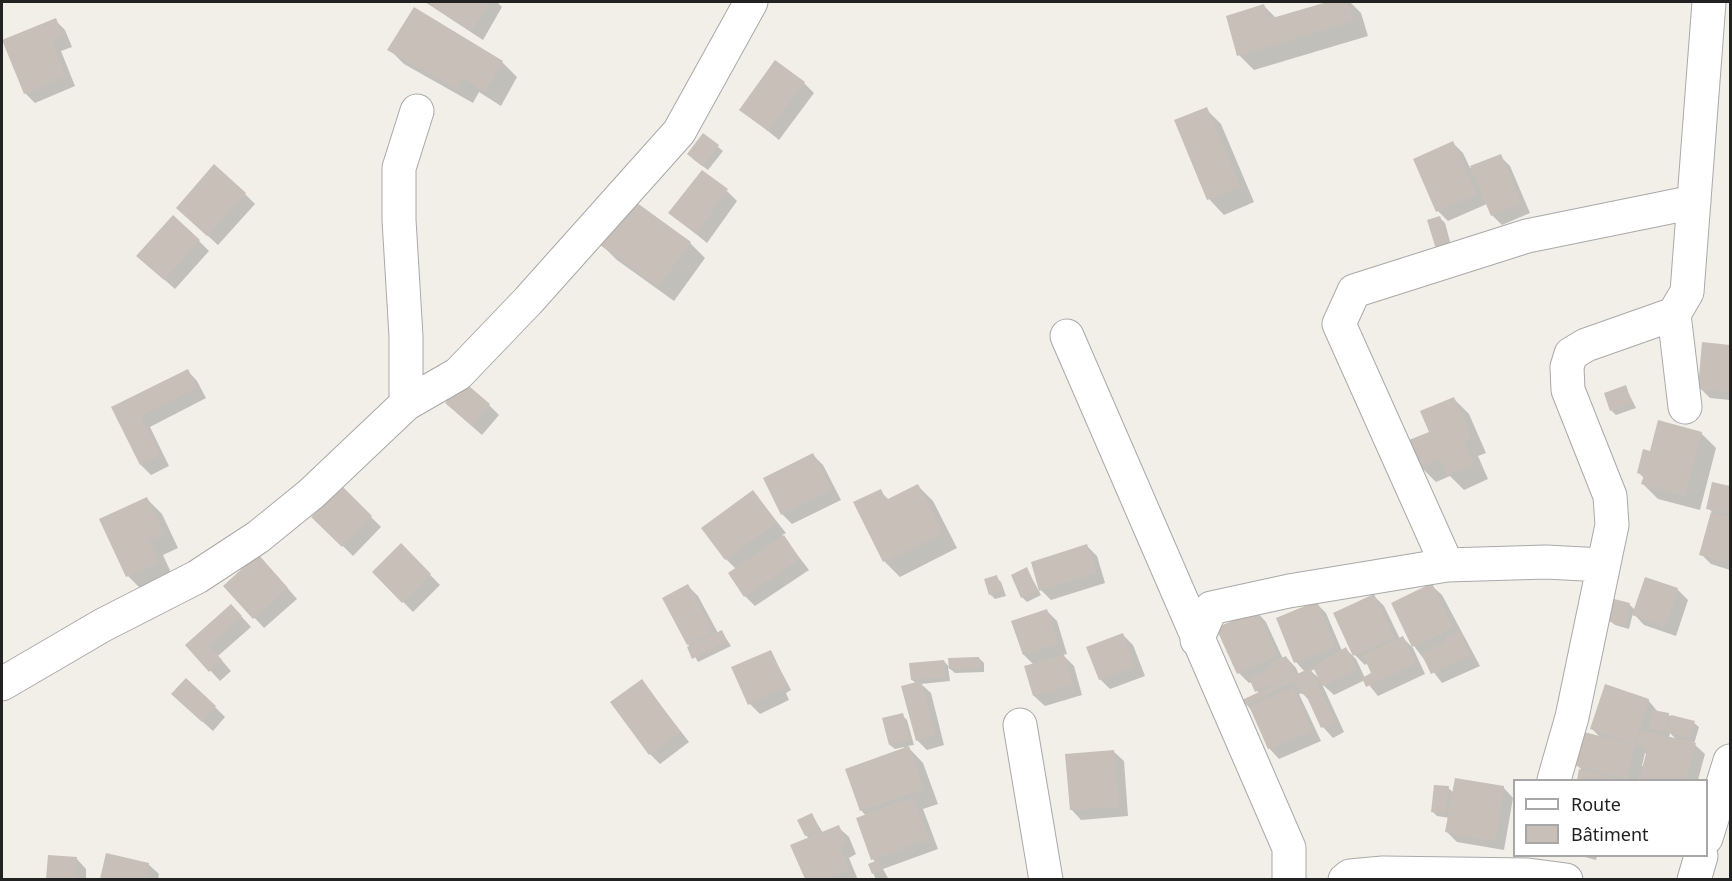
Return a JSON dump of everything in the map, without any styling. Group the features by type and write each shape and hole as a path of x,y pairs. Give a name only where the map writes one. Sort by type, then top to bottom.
{"street":[{"path":"2,684 103,625 197,577 258,537 311,494 406,404 458,374 528,301 679,132 751,2"},
{"path":"1685,407 1674,314 1687,292 1709,2"},
{"path":"406,404 406,336 399,220 399,168 417,111"},
{"path":"1447,565 1339,324 1354,291 1527,236 1695,202"},
{"path":"1554,779 1572,717 1612,525 1610,496 1568,390 1567,367 1571,354 1586,345 1674,314"},
{"path":"1067,336 1289,848 1289,879"},
{"path":"1197,640 1211,608 1289,591 1447,565 1546,562 1603,565"},
{"path":"1020,725 1046,879"},
{"path":"1708,835 1731,761"},
{"path":"1694,879 1700,857"},
{"path":"1345,879 1350,876 1383,873 1531,865 1566,879"}],"building":[{"path":"425,2 490,2 472,31"},
{"path":"1327,2 1348,2 1354,21 1237,56 1226,16 1264,4 1269,19"},
{"path":"414,7 503,61 485,92 463,78 457,89 387,50"},
{"path":"56,18 63,36 52,41 66,76 24,94 2,40"},
{"path":"775,60 805,82 768,131 739,110"},
{"path":"1207,107 1240,187 1207,200 1174,120"},
{"path":"703,133 719,145 702,166 687,154"},
{"path":"1453,141 1477,194 1436,212 1413,159"},
{"path":"1501,154 1521,203 1491,216 1470,166"},
{"path":"214,164 246,193 207,236 176,208"},
{"path":"702,170 728,189 696,234 668,213"},
{"path":"633,200 691,242 658,287 600,245"},
{"path":"173,215 200,240 164,280 136,256"},
{"path":"1440,216 1449,245 1436,249 1427,220"},
{"path":"1702,342 1730,345 1730,392 1698,389"},
{"path":"188,369 197,388 141,416 160,455 140,465 111,407"},
{"path":"463,381 490,404 472,426 445,403"},
{"path":"1626,385 1632,403 1610,411 1604,393"},
{"path":"1454,397 1471,438 1464,441 1474,464 1447,475 1440,459 1420,468 1409,440 1429,432 1420,411"},
{"path":"1658,420 1702,432 1685,496 1641,484 1644,475 1637,473 1643,449 1650,451"},
{"path":"813,453 832,489 781,515 763,478"},
{"path":"1712,482 1730,486 1730,514 1706,509"},
{"path":"918,484 943,533 883,562 853,502 881,489 886,500"},
{"path":"342,486 372,516 342,547 311,517"},
{"path":"753,490 777,522 725,560 701,528"},
{"path":"147,497 164,533 149,540 159,562 126,577 99,519"},
{"path":"1711,512 1730,518 1730,563 1699,555"},
{"path":"784,535 800,559 744,597 728,573"},
{"path":"401,543 431,574 402,603 372,572"},
{"path":"1087,544 1096,573 1039,591 1031,562"},
{"path":"258,554 288,588 253,619 223,586"},
{"path":"1027,567 1037,590 1021,598 1011,575"},
{"path":"997,575 1002,591 989,595 984,579"},
{"path":"1645,577 1678,588 1665,627 1632,615"},
{"path":"1432,583 1453,628 1412,647 1391,603"},
{"path":"688,584 713,631 687,645 662,598"},
{"path":"1374,594 1394,637 1353,656 1333,613"},
{"path":"1614,599 1630,603 1624,625 1608,621"},
{"path":"1317,601 1335,646 1294,663 1276,618"},
{"path":"231,604 242,616 209,646 222,660 209,672 185,645"},
{"path":"1047,609 1058,644 1023,655 1011,621"},
{"path":"1256,610 1277,655 1237,674 1216,628"},
{"path":"722,630 727,641 692,659 687,647"},
{"path":"1459,630 1471,655 1431,674 1421,653 1447,641 1445,637"},
{"path":"1123,633 1135,666 1099,680 1086,647"},
{"path":"1403,636 1416,663 1366,687 1362,678 1371,673 1363,655"},
{"path":"1346,647 1357,669 1322,686 1313,667"},
{"path":"771,650 787,685 748,705 731,667"},
{"path":"1064,655 1073,685 1033,696 1024,666"},
{"path":"1286,656 1295,674 1255,692 1249,678 1272,668 1270,663"},
{"path":"979,657 980,668 949,669 948,658"},
{"path":"944,660 946,677 911,680 909,663"},
{"path":"1310,668 1335,722 1321,728 1305,693 1301,694 1295,681 1245,705 1242,700"},
{"path":"186,678 216,706 202,722 171,694"},
{"path":"642,679 680,732 649,755 610,702"},
{"path":"921,681 935,735 916,741 901,686"},
{"path":"1605,684 1649,699 1635,744 1590,729"},
{"path":"1293,687 1312,731 1268,749 1249,706"},
{"path":"1653,710 1669,713 1665,732 1649,729"},
{"path":"903,713 910,740 889,745 882,718"},
{"path":"1671,715 1695,721 1690,738 1666,732"},
{"path":"1641,730 1696,743 1686,779 1639,779 1647,750 1637,745"},
{"path":"1584,732 1635,745 1627,779 1576,766"},
{"path":"909,746 924,789 860,811 845,769"},
{"path":"1114,750 1119,807 1070,810 1065,754"},
{"path":"1579,769 1619,779 1577,779"},
{"path":"1455,778 1504,786 1495,841 1445,832"},
{"path":"1434,785 1449,786 1446,814 1431,812"},
{"path":"913,797 929,839 871,860 856,818"},
{"path":"812,813 820,830 805,836 797,820"},
{"path":"839,825 847,844 840,848 849,869 826,879 805,879 790,845"},
{"path":"106,853 149,863 146,879 100,879"},
{"path":"48,855 77,857 76,879 46,879"},
{"path":"878,860 882,870 872,874 868,864"}]}
